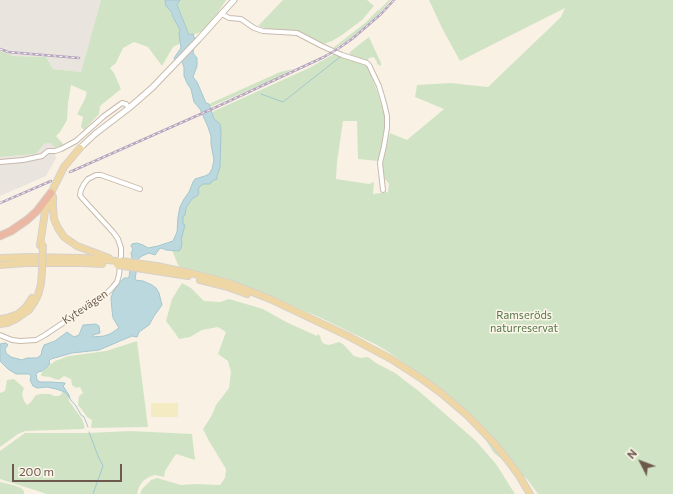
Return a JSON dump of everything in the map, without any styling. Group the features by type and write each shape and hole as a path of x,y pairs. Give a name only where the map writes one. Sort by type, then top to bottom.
{"highway":[{"path":"0,236 11,231 27,220 52,195"}],"main road":[{"path":"0,324 16,319 29,310 38,295 41,284 40,272 42,244 52,195 64,167 80,148"},
{"path":"52,195 54,219 64,236 77,246 118,263"},
{"path":"0,258 84,258 190,273 229,283 270,299 348,336 391,359 441,392 484,432 518,474 530,494"},
{"path":"0,265 82,262 118,263"},
{"path":"0,269 27,263"},
{"path":"156,268 228,287 268,302 346,340 400,369 439,396 466,419 505,464 525,494"},
{"path":"0,319 18,314 29,303 36,287 40,272"}],"street":[{"path":"80,148 98,131 129,108 152,88 234,0"},
{"path":"222,14 229,18 241,19 254,28 263,31 297,33 342,55 369,65 379,86 387,116 387,128 380,167 383,190"},
{"path":"0,162 23,160 42,156 48,151 56,151 61,149 76,141 104,116 122,103 125,103 129,108"},
{"name":"Kytevägen","path":"0,335 20,342 36,340 100,298 112,288 117,282 119,275 121,248 118,239 113,232 82,198 80,195 81,190 88,179 96,175 101,175 140,189"}],"shaded area":[{"path":"0,0 101,0 81,72 53,69 46,57 13,56 0,51"},
{"path":"50,143 57,149 55,154 56,158 46,176 0,196 0,157 36,154 44,144"}],"green space":[{"path":"101,0 165,0 166,6 172,13 180,30 179,34 181,43 173,47 162,66 148,47 134,42 123,48 116,63 110,68 114,73 121,89 100,106 99,114 84,130 81,127 83,117 77,114 87,92 71,85 67,120 56,136 64,145 57,149 50,143 44,144 36,154 0,157 0,51 13,56 46,57 53,69 81,72"},
{"path":"180,0 226,0 203,31 189,35 177,5"},
{"path":"283,0 367,0 374,6 362,20 342,35 324,44 296,31 268,29 258,26"},
{"path":"389,0 391,0 380,13 350,39 333,49 365,23"},
{"name":"Ramseröds naturreservat","path":"429,0 673,0 673,494 538,494 527,479 494,453 478,428 431,383 393,355 377,345 319,317 265,294 180,269 178,265 172,250 178,251 183,216 198,187 211,178 220,140 221,132 212,112 309,68 334,54 365,64 367,65 377,91 386,119 383,145 378,161 358,159 357,121 343,121 336,179 369,184 374,182 373,194 388,192 389,184 383,179 383,169 381,166 390,133 407,140 444,109 415,97 417,85 450,83 488,87 561,17 565,8 460,61"},
{"path":"369,37 381,66 377,64 374,57 369,58 367,61 349,54"},
{"path":"293,69 279,77 210,107 209,104 280,72"},
{"path":"182,283 191,288 204,301 220,302 229,299 263,309 286,322 317,336 318,334 325,344 329,345 339,342 343,344 354,356 361,358 368,357 395,373 420,392 476,441 496,464 515,494 140,494 142,489 151,480 157,478 181,485 220,485 225,478 226,469 203,429 212,415 216,405 229,388 231,372 228,361 218,354 226,332 218,327 202,330 190,337 179,339 166,321 172,299"},
{"path":"137,341 148,427 91,428 92,420 87,417 78,405 79,396 83,393 80,387 76,388 72,385 71,379 64,376 59,380 41,376 42,372 55,361 69,356 106,351"},
{"path":"14,379 24,388 22,394 27,405 36,395 50,394 58,396 61,395 62,392 65,392 69,401 82,419 85,428 25,431 18,434 0,447 0,393 5,391 7,380"},
{"path":"130,431 192,434 195,460 176,454 165,471 164,477 155,475 149,477 143,481 137,494 47,494 0,479 0,451 25,433"},
{"path":"0,482 21,488 24,491 24,494 0,494"}],"sand":[{"path":"151,403 178,403 178,417 151,417"}],"water":[{"path":"165,0 180,0 177,5 189,35 193,34 195,40 193,53 197,58 197,66 193,77 197,82 206,103 209,104 214,119 220,124 220,167 217,179 212,181 210,184 203,184 200,186 198,195 192,199 187,206 185,215 183,216 183,224 185,225 180,250 166,250 160,248 155,255 149,253 138,259 135,280 143,281 156,288 162,305 149,325 139,332 137,337 132,336 99,350 72,353 51,359 49,361 50,364 46,368 36,374 37,380 40,382 65,383 63,386 70,399 65,392 47,387 37,388 33,386 30,380 31,376 29,374 16,374 8,369 0,361 0,344 6,343 8,345 5,349 6,353 11,357 22,360 27,358 37,358 41,355 44,345 55,341 67,332 74,337 79,335 83,325 96,324 99,326 100,333 93,335 93,337 110,334 119,328 113,318 111,298 119,283 124,278 129,277 132,258 131,253 133,249 131,246 132,244 137,243 148,248 173,241 177,232 180,207 193,182 195,179 209,174 212,169 214,160 211,136 200,109 194,102 191,89 184,76 184,67 182,62 175,60 174,58 181,48 179,34 180,30 172,13 166,6"}],"waterway":[{"path":"261,94 283,102 340,57"},
{"path":"70,399 84,417 88,427"},
{"path":"89,432 103,466 93,494"}],"railway":[{"path":"70,172 324,57 352,39 381,14 394,0"},
{"path":"0,49 8,52 79,58"},
{"path":"0,203 51,181"}]}
